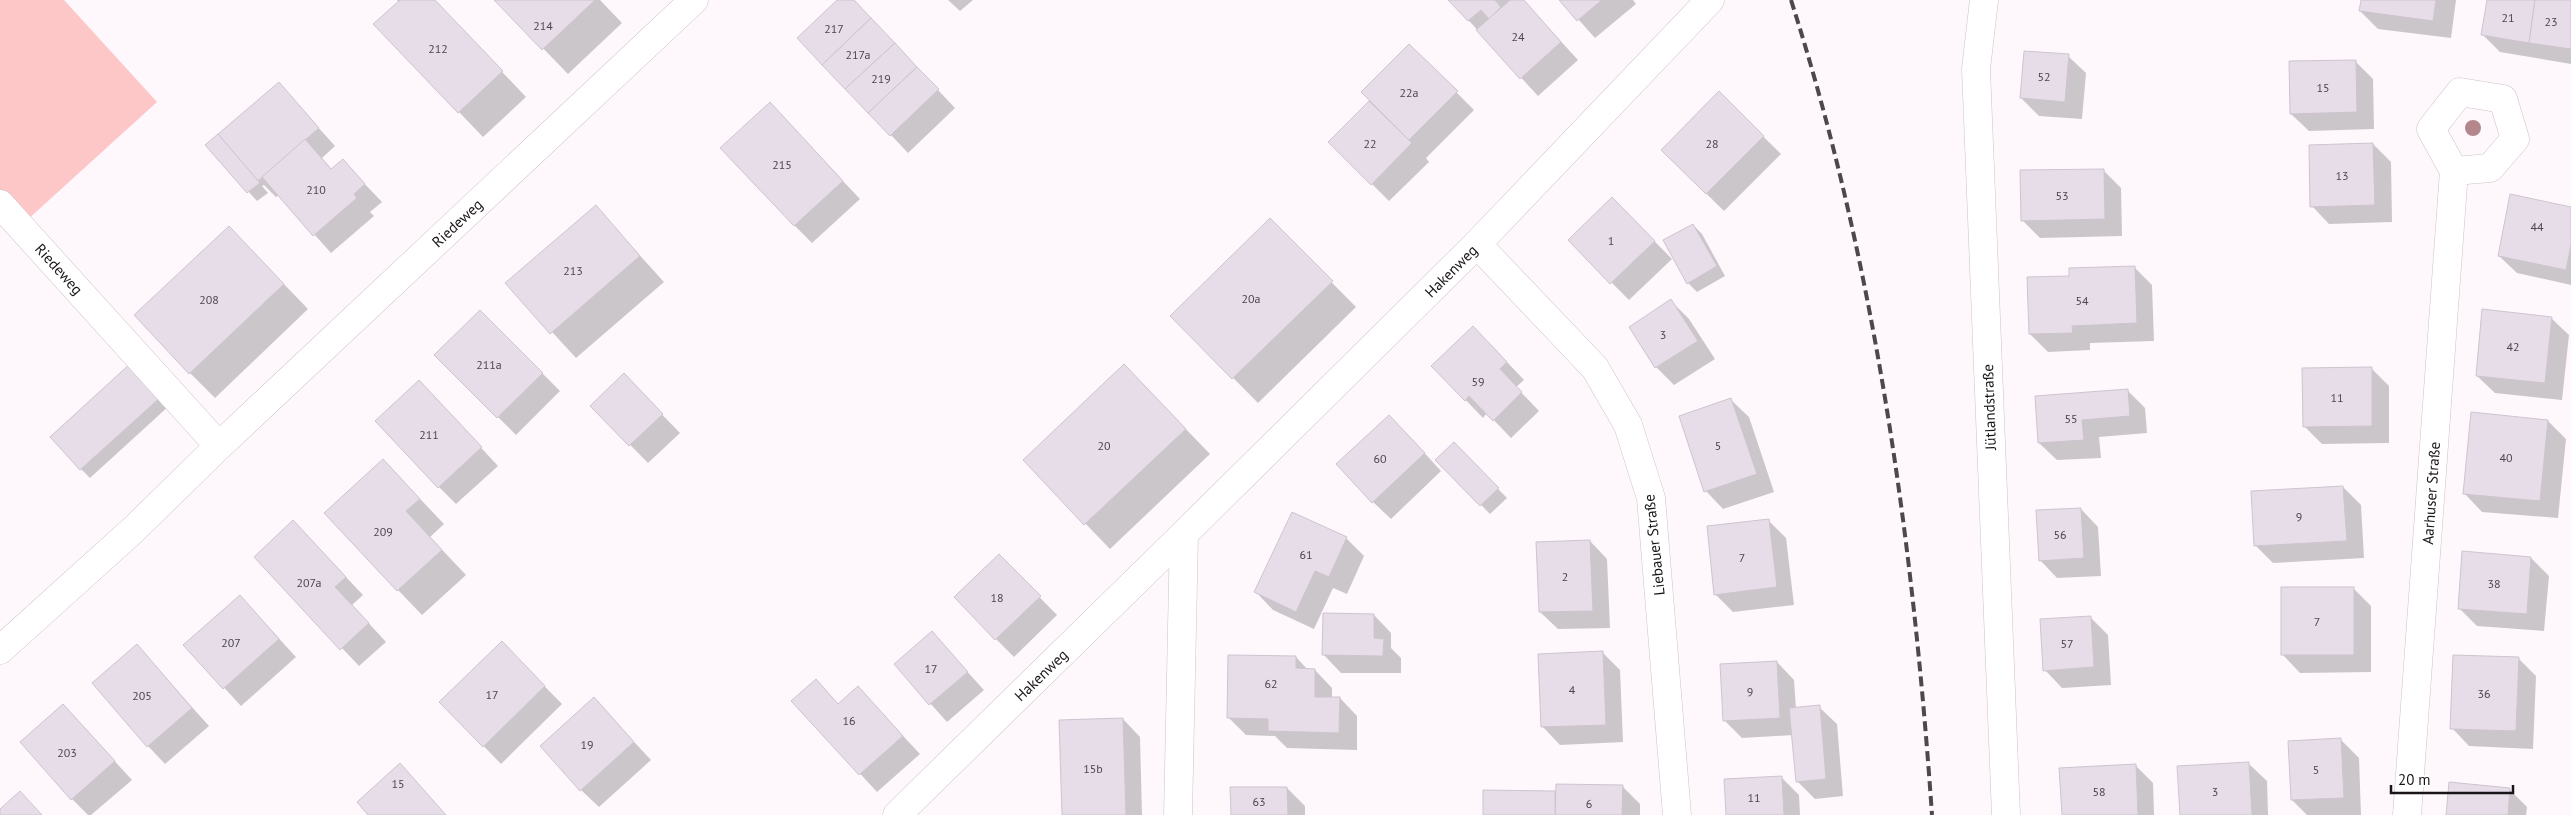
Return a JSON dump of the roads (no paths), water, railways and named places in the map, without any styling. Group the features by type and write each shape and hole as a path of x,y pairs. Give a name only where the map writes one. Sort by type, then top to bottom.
{"street":[{"name":"Riedeweg","path":"0,650 133,530 219,446 694,0"},
{"name":"Hakenweg","path":"897,815 1477,244 1710,0"},
{"name":"Jütlandstraße","path":"1984,0 1976,69 2006,815"},
{"name":"Aarhuser Straße","path":"2408,815 2454,172"},
{"name":"Riedeweg","path":"0,204 219,446"},
{"name":"Liebauer Straße","path":"1477,244 1595,368 1628,425 1652,498 1677,815"},
{"path":"1178,815 1184,534"}],"railway":[{"path":"1791,0 1820,99 1846,200 1868,301 1886,403 1914,609 1932,815"}]}
